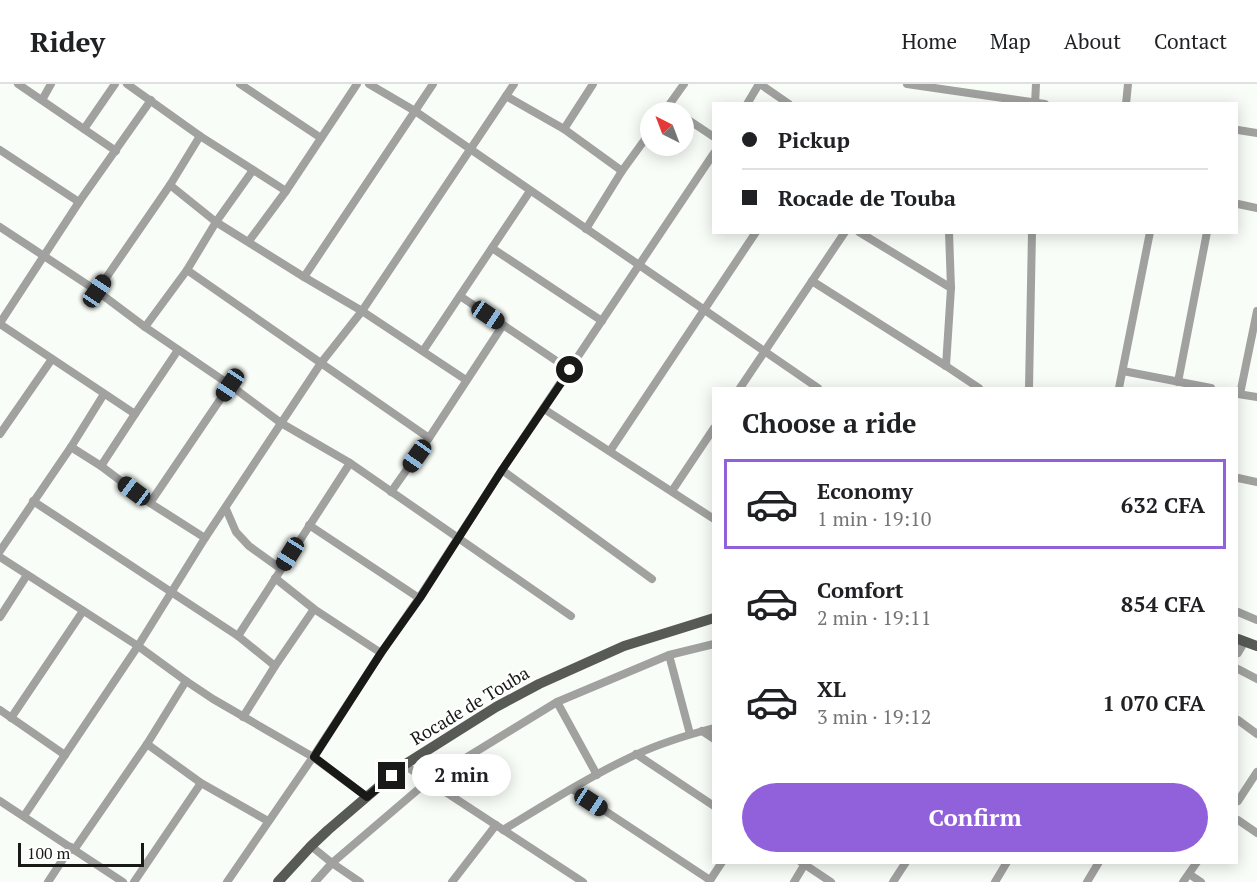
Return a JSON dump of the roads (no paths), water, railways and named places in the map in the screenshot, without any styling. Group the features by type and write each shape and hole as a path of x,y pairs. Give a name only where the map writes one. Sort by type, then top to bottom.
{"main road":[{"name":"Rocade de Touba","path":"278,882 311,846 404,765 496,707 539,684 624,646 712,619"},
{"path":"1241,640 1257,646"}],"street":[{"path":"18,84 116,151"},
{"path":"42,100 51,84"},
{"path":"84,129 115,84"},
{"path":"127,84 200,136 286,191"},
{"path":"240,84 321,138"},
{"path":"249,241 286,191 357,84"},
{"path":"369,84 415,111 817,387"},
{"path":"304,277 433,84"},
{"path":"24,816 138,646 321,363 362,311 514,84"},
{"path":"564,129 594,84"},
{"path":"672,102 684,84"},
{"path":"748,102 760,84 786,102"},
{"path":"907,84 963,88 1030,102"},
{"path":"1035,102 1036,84"},
{"path":"1126,102 1128,84"},
{"path":"506,96 564,129 621,171"},
{"path":"135,414 0,324 79,202 151,100"},
{"path":"694,124 712,136"},
{"path":"1238,130 1257,133"},
{"path":"97,291 170,185 200,136"},
{"path":"586,229 621,171 640,146"},
{"path":"0,150 79,202"},
{"path":"227,882 314,757 712,156"},
{"path":"145,327 187,270 216,222 253,170"},
{"path":"170,185 216,222 362,311 466,380"},
{"path":"423,351 530,191"},
{"path":"1238,204 1257,208"},
{"path":"0,227 97,291 281,423 350,463 571,616"},
{"path":"610,451 755,234"},
{"path":"741,387 844,234"},
{"path":"946,366 951,288 949,234"},
{"path":"1029,387 1032,234"},
{"path":"1119,387 1150,234"},
{"path":"1178,382 1208,234"},
{"path":"871,236 951,288"},
{"path":"492,248 602,321"},
{"path":"187,270 429,438"},
{"path":"812,281 978,387"},
{"path":"460,296 570,370"},
{"path":"1257,311 1239,394 1257,398"},
{"path":"391,492 503,325"},
{"path":"101,466 178,350"},
{"path":"0,434 52,359"},
{"path":"1123,371 1206,387"},
{"path":"150,503 230,385"},
{"path":"0,551 104,394"},
{"path":"544,409 712,518"},
{"path":"672,491 712,431"},
{"path":"71,447 101,466 150,503 206,538"},
{"path":"238,636 350,463"},
{"path":"502,470 652,579"},
{"path":"1238,478 1257,482"},
{"path":"33,501 238,636 274,666"},
{"path":"226,509 236,532 249,546 281,569"},
{"path":"309,525 420,598"},
{"path":"0,557 138,646 186,681 243,717 314,757 367,797"},
{"path":"0,617 27,575"},
{"path":"275,578 314,609 381,653"},
{"path":"243,717 274,666 314,609"},
{"path":"11,718 83,611"},
{"path":"1238,612 1257,620"},
{"path":"1238,653 1241,640"},
{"path":"315,882 332,863 428,781 557,702 669,655 712,644"},
{"path":"669,655 690,734"},
{"path":"1238,669 1257,679"},
{"path":"48,882 147,744 186,681"},
{"path":"557,702 597,775"},
{"path":"0,710 65,755"},
{"path":"1238,720 1257,734"},
{"path":"452,882 500,828 636,754 712,728"},
{"path":"702,731 712,738"},
{"path":"147,744 201,783 268,821"},
{"path":"636,754 712,805"},
{"path":"404,765 583,882"},
{"path":"1238,801 1257,772"},
{"path":"134,882 201,783"},
{"path":"572,789 710,881 721,864"},
{"path":"0,801 123,882"},
{"path":"1238,820 1257,833"},
{"path":"311,846 360,882"},
{"path":"794,882 803,864"},
{"path":"805,864 831,882"},
{"path":"893,882 905,864"},
{"path":"995,882 1007,864"},
{"path":"1087,882 1098,864"},
{"path":"1196,864 1186,878 1201,882"}]}
